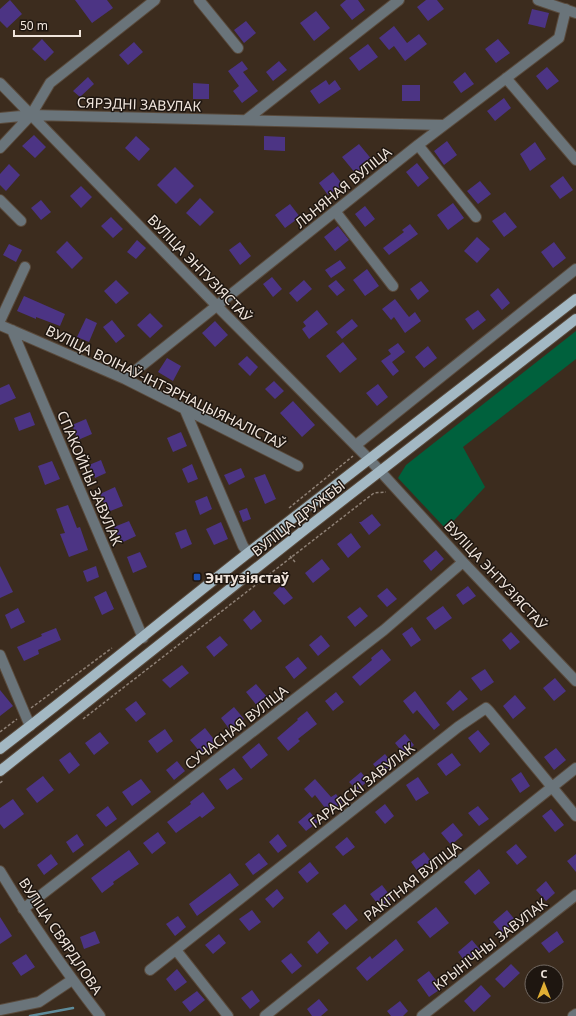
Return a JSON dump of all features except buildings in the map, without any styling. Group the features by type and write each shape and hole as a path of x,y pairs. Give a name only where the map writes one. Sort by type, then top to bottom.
{"main road":[{"name":"ВУЛІЦА ДРУЖБЫ","path":"0,749 576,299"},
{"name":"ВУЛІЦА ДРУЖБЫ","path":"3,774 303,531 381,472 576,319"},
{"path":"0,756 30,726"}],"street":[{"path":"0,148 31,115 50,83 155,0"},
{"path":"198,0 238,48"},
{"path":"246,120 399,0"},
{"path":"538,0 571,11"},
{"name":"ЛЬНЯНАЯ ВУЛІЦА","path":"125,379 418,145 559,38 571,11"},
{"path":"506,78 576,160"},
{"name":"ВУЛІЦА ЭНТУЗІЯСТАЎ","path":"0,83 356,449 370,460 463,562 576,681"},
{"name":"СЯРЭДНІ ЗАВУЛАК","path":"0,118 31,115 443,126"},
{"path":"418,145 476,217"},
{"path":"0,200 21,222"},
{"path":"335,211 393,286"},
{"path":"0,321 25,267"},
{"path":"356,449 576,270"},
{"name":"ВУЛІЦА ВОІНАЎ-ІНТЭРНАЦЫЯНАЛІСТАЎ","path":"0,325 125,379 298,466"},
{"name":"СПАКОЙНЫ ЗАВУЛАК","path":"12,330 143,638"},
{"path":"185,410 243,546 248,554"},
{"name":"СУЧАСНАЯ ВУЛІЦА","path":"23,909 365,644 463,562"},
{"path":"0,655 30,726"},
{"name":"ГАРАДСКІ ЗАВУЛАК","path":"150,970 458,727 486,708 553,787"},
{"name":"РАКІТНАЯ ВУЛІЦА","path":"265,1016 576,768"},
{"path":"553,787 576,816"},
{"name":"ВУЛІЦА СВЯРДЛОВА","path":"0,870 23,909 72,980 100,1016"},
{"name":"КРЫНІЧНЫ ЗАВУЛАК","path":"422,1016 576,895"},
{"path":"176,950 228,1016"},
{"path":"0,1010 39,1002 72,980"}],"path":[{"path":"288,509 356,449"},
{"path":"81,720 374,493"},
{"path":"29,710 116,645"},
{"path":"0,732 18,718"},
{"path":"0,783 3,774"}],"green space":[{"path":"576,331 576,359 463,447 485,487 446,529 398,478 406,465"}],"waterway":[{"path":"30,1016 73,1008"}],"place":[{"name":"Энтузіястаў","path":"197,577"}]}
